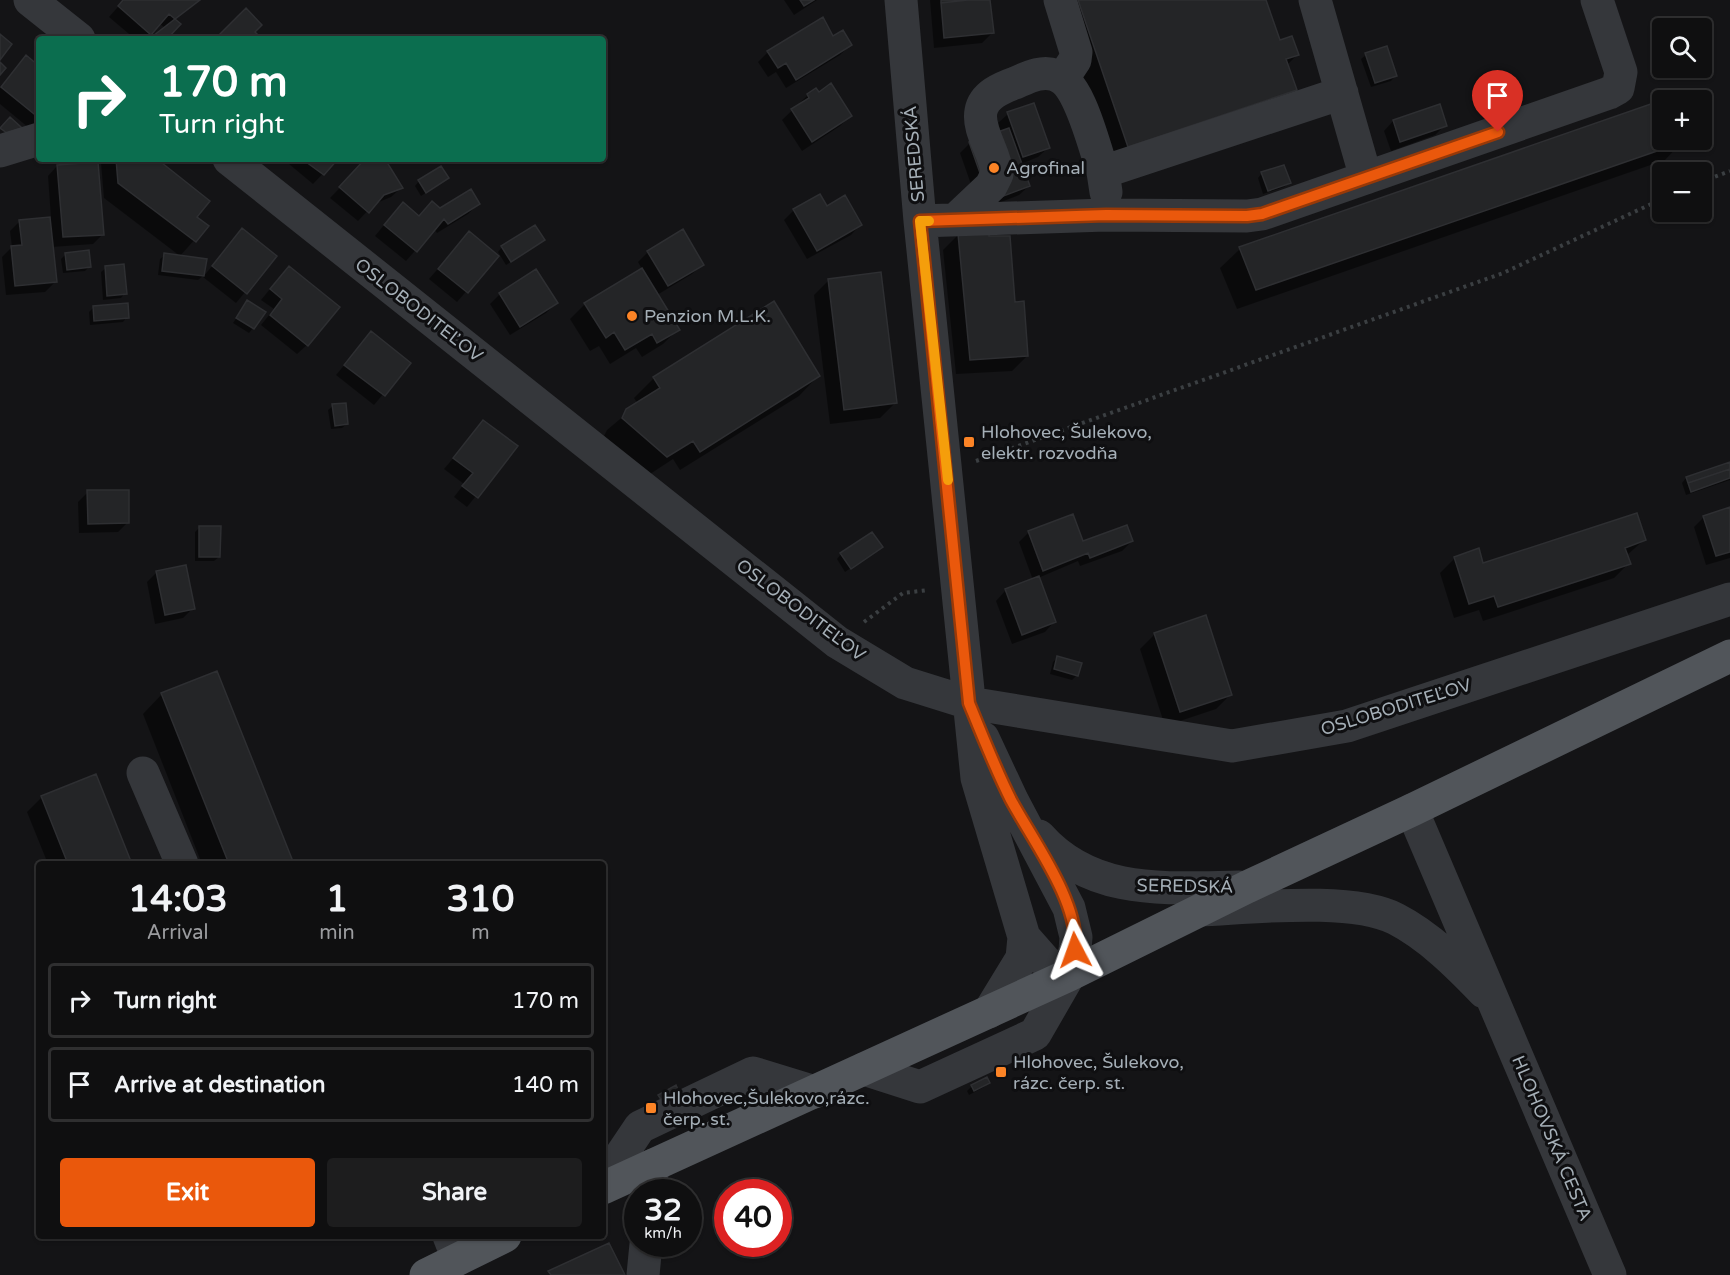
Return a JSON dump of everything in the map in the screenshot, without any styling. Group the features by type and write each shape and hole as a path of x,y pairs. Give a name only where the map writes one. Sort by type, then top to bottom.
{"main road":[{"path":"652,1179 815,1092 1069,975 1199,910 1730,656"},
{"path":"606,1187 624,1184"},
{"path":"426,1275 453,1248 492,1239"}],"street":[{"path":"30,0 75,36"},
{"name":"SEREDSKÁ","path":"901,0 920,221 979,787 1024,937 1022,958 988,1012"},
{"path":"1060,0 1076,52 1075,60 1063,78"},
{"path":"1315,0 1366,178"},
{"path":"920,221 1106,215 1254,215 1609,93 1618,87 1621,72 1597,0"},
{"path":"955,220 991,186 997,174 981,123 980,112 989,96 1001,88 1043,73 1063,78 1077,98 1103,172 1106,188 1106,215"},
{"path":"1103,172 1342,93"},
{"path":"0,151 36,140"},
{"name":"OSLOBODITEĽOV","path":"233,162 837,642 905,683 969,703 1232,746 1347,726 1730,599"},
{"name":"SEREDSKÁ","path":"969,703 1012,800 1059,888 1074,922 1076,937 1069,975 1046,962 1024,937"},
{"path":"143,773 181,861"},
{"name":"SEREDSKÁ","path":"1012,800 1046,844 1064,859 1108,881 1162,888 1247,887"},
{"name":"HLOHOVSKÁ CESTA","path":"1412,810 1610,1275"},
{"name":"HLOHOVSKÁ CESTA","path":"1199,910 1345,906 1394,918 1433,943 1494,1002"},
{"path":"864,1069 920,1087 1035,1034 1069,975"},
{"path":"606,1178 640,1127 753,1073 815,1092"},
{"path":"643,1275 645,1257"}],"path":[{"path":"1712,178 1730,171"},
{"path":"947,471 1503,273 1652,204"}],"building":[{"path":"123,0 200,0 175,19 169,14 151,35 118,6"},
{"path":"800,0 814,0 804,6"},
{"path":"941,0 968,0 941,3"},
{"path":"990,0 994,33 944,38 941,3"},
{"path":"1078,0 1266,0 1280,40 1292,36 1299,55 1286,59 1297,90 1128,147"},
{"path":"246,8 262,25 255,32 259,36 218,36"},
{"path":"823,17 833,36 843,30 852,45 796,80 786,63 778,68 767,51"},
{"path":"175,19 181,24 170,36 153,36"},
{"path":"0,34 12,44 0,60"},
{"path":"1387,46 1397,76 1375,83 1365,53"},
{"path":"26,55 36,63 36,116 1,87"},
{"path":"0,62 6,68 0,75"},
{"path":"831,83 852,116 812,142 791,109 809,98 807,94 816,88 819,92"},
{"path":"1034,103 1050,148 1023,157 1007,112"},
{"path":"1652,103 1652,150 1660,150 1256,290 1239,247"},
{"path":"1440,104 1447,126 1400,142 1393,120"},
{"path":"10,117 22,128 7,133 0,128"},
{"path":"1009,128 1030,186 990,201 969,142"},
{"path":"98,162 104,235 63,237 57,165"},
{"path":"116,162 161,162 210,201 197,217 209,226 196,242 118,183"},
{"path":"306,162 335,162 324,175"},
{"path":"362,162 387,162 403,188 384,195 369,213 339,187"},
{"path":"1284,165 1291,183 1268,191 1261,172"},
{"path":"441,166 449,178 426,193 418,180"},
{"path":"471,189 480,204 448,224 444,219 417,252 384,225 403,202 419,216 432,201 440,208"},
{"path":"820,194 827,206 845,195 862,225 817,251 793,209"},
{"path":"50,217 57,282 15,286 11,246 22,245 19,220"},
{"path":"535,225 545,240 511,262 501,246"},
{"path":"242,228 277,256 247,294 212,266"},
{"path":"683,229 704,265 668,286 647,251"},
{"path":"989,230 989,236 1010,236 1015,302 1024,301 1028,356 970,360 958,234"},
{"path":"469,231 499,256 468,293 438,269"},
{"path":"89,250 91,267 67,270 65,253"},
{"path":"164,253 207,259 204,276 162,271"},
{"path":"124,264 127,294 107,296 105,266"},
{"path":"289,266 340,307 308,346 270,315 282,299 270,289"},
{"name":"Penzion M.L.K.","path":"642,268 680,330 657,343 652,334 625,350 614,332 606,338 584,303"},
{"path":"536,269 558,303 520,327 499,293"},
{"path":"881,272 897,403 844,410 828,279"},
{"path":"247,300 266,312 254,329 236,318"},
{"path":"774,301 820,376 700,452 693,441 667,457 622,418 626,409 660,388 653,377"},
{"path":"128,303 129,318 94,321 93,306"},
{"path":"371,331 411,363 385,396 344,365"},
{"path":"346,403 348,424 335,426 332,404"},
{"path":"483,420 518,446 478,498 462,486 473,473 453,458"},
{"path":"1730,462 1730,469 1688,483 1686,477"},
{"path":"1730,469 1730,478 1691,492 1688,483"},
{"path":"87,490 129,490 129,523 88,524"},
{"path":"1730,507 1730,552 1716,556 1703,516"},
{"path":"1637,513 1646,540 1625,548 1631,564 1498,607 1494,596 1469,604 1454,557 1479,548 1483,563"},
{"path":"1073,514 1083,541 1127,525 1133,541 1090,558 1088,553 1043,571 1028,531"},
{"path":"199,526 221,526 220,557 199,557"},
{"path":"872,532 883,547 851,569 840,553"},
{"path":"186,565 195,609 165,615 156,571"},
{"path":"1039,576 1056,622 1022,635 1005,589"},
{"path":"1206,615 1232,695 1180,712 1154,633"},
{"path":"1057,656 1082,663 1078,676 1054,669"},
{"path":"217,671 293,861 228,861 161,693"},
{"path":"96,774 131,861 67,861 41,796"},
{"path":"987,1077 990,1083 974,1091 971,1085"},
{"path":"676,1085 679,1092 662,1101 658,1095"},
{"path":"609,1243 625,1275 551,1275 548,1271"}],"slow traffic":[{"path":"929,221 920,221 948,480"}],"place":[{"name":"Agrofinal","path":"994,168"},
{"name":"Penzion M.L.K.","path":"632,316"},
{"name":"Hlohovec, Šulekovo, elektr. rozvodňa","path":"969,442"},
{"name":"Hlohovec, Šulekovo, rázc. čerp. st.","path":"1001,1072"},
{"name":"Hlohovec,Šulekovo,rázc. čerp. st.","path":"651,1108"}],"route":[{"path":"1075,950 1074,922 1069,908 996,768 969,703 920,221 1106,215 1247,216 1262,214 1498,132"}]}
